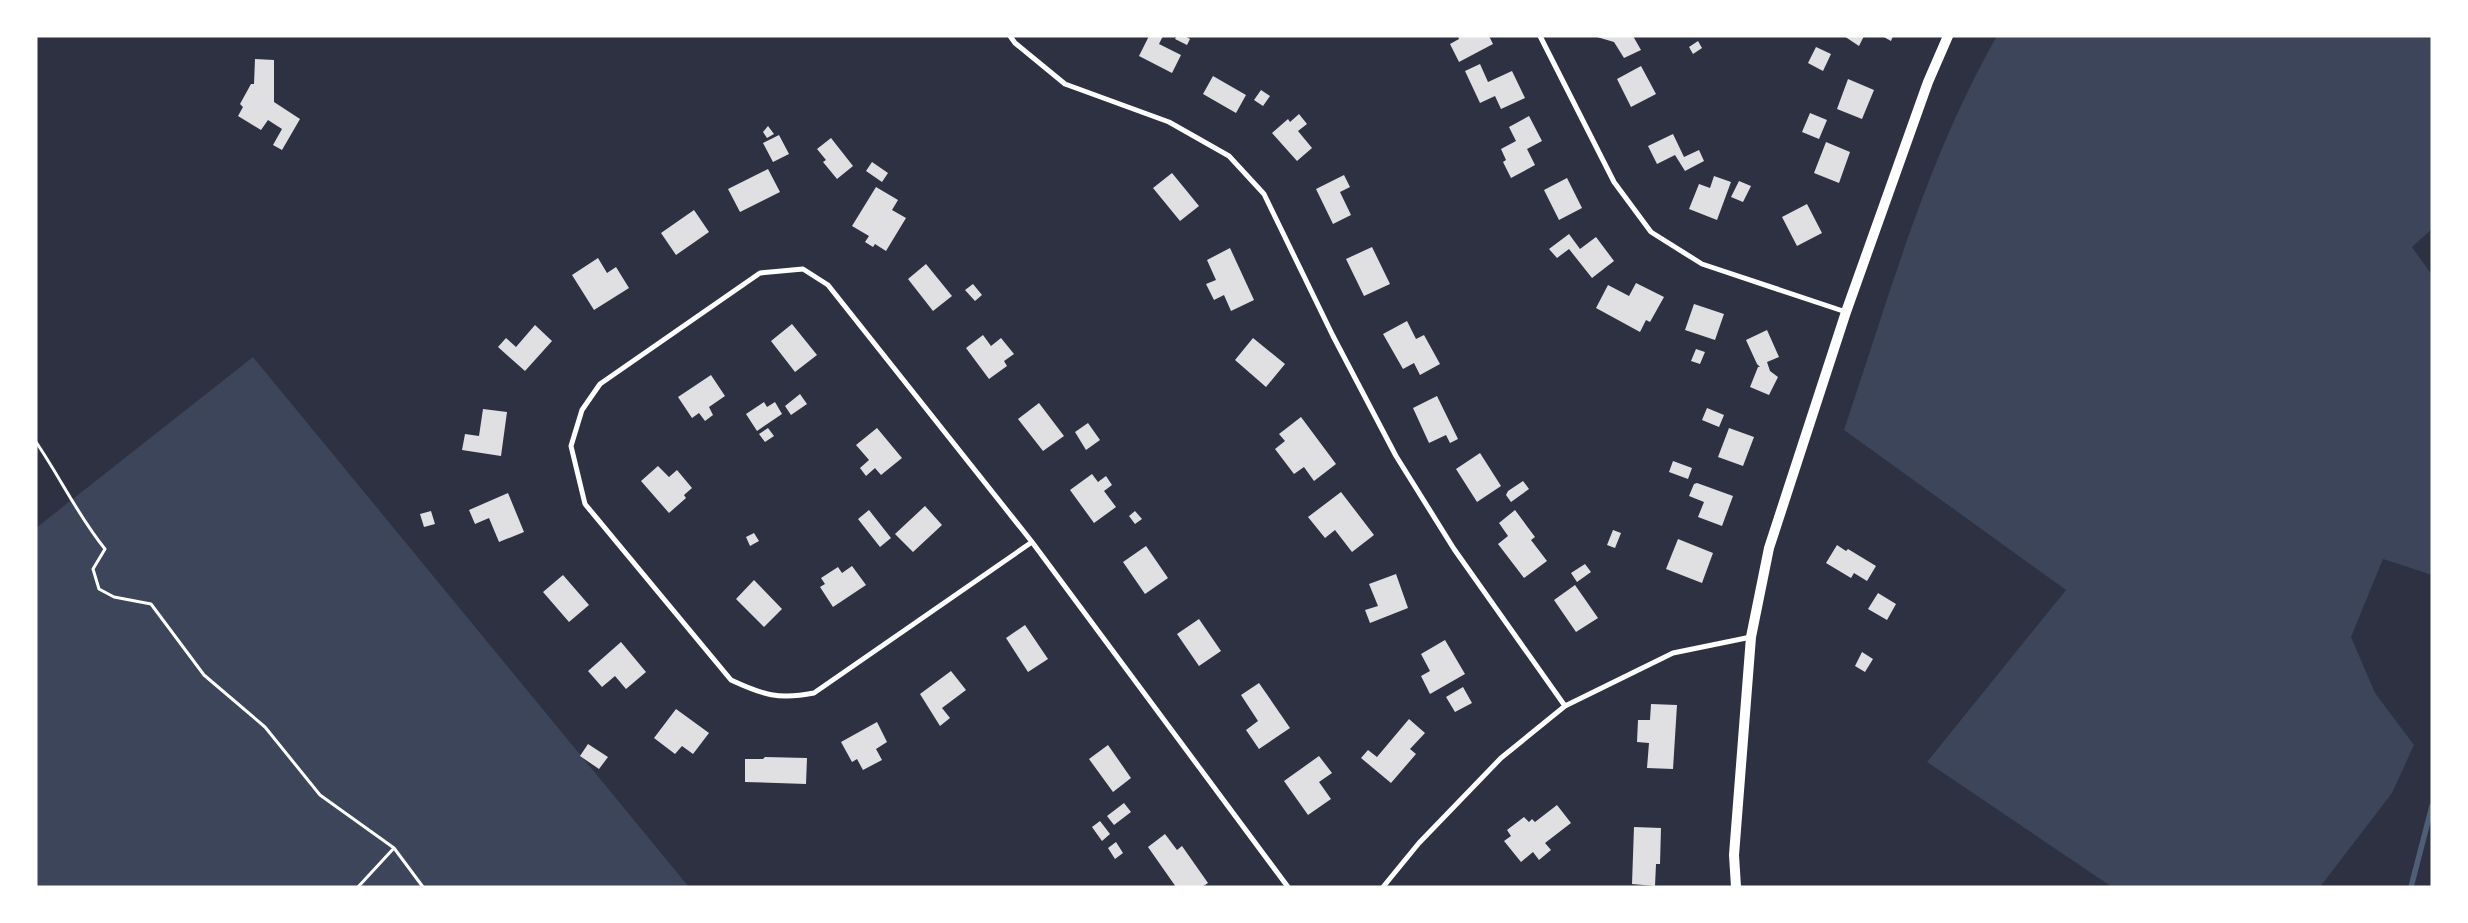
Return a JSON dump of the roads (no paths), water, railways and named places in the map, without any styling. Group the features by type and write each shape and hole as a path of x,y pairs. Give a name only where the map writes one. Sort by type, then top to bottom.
{"main road":[{"path":"1736,887 1734,855 1751,637 1769,548 1846,312 1928,82 1948,36"}],"street":[{"path":"1010,36 1015,43 1065,84 1169,122 1229,156 1264,194 1333,336 1396,456 1454,549 1565,706"},
{"path":"1540,36 1614,182 1651,232 1702,264 1846,312"},
{"path":"1032,542 814,693 788,698 756,692 731,680 584,504 571,446 582,410 600,384 760,273 803,269 828,285 1032,542 1288,887"},
{"path":"1383,887 1420,842 1501,758 1565,706 1673,653 1751,637"}],"waterway":[{"path":"2411,887 2432,806"}]}
